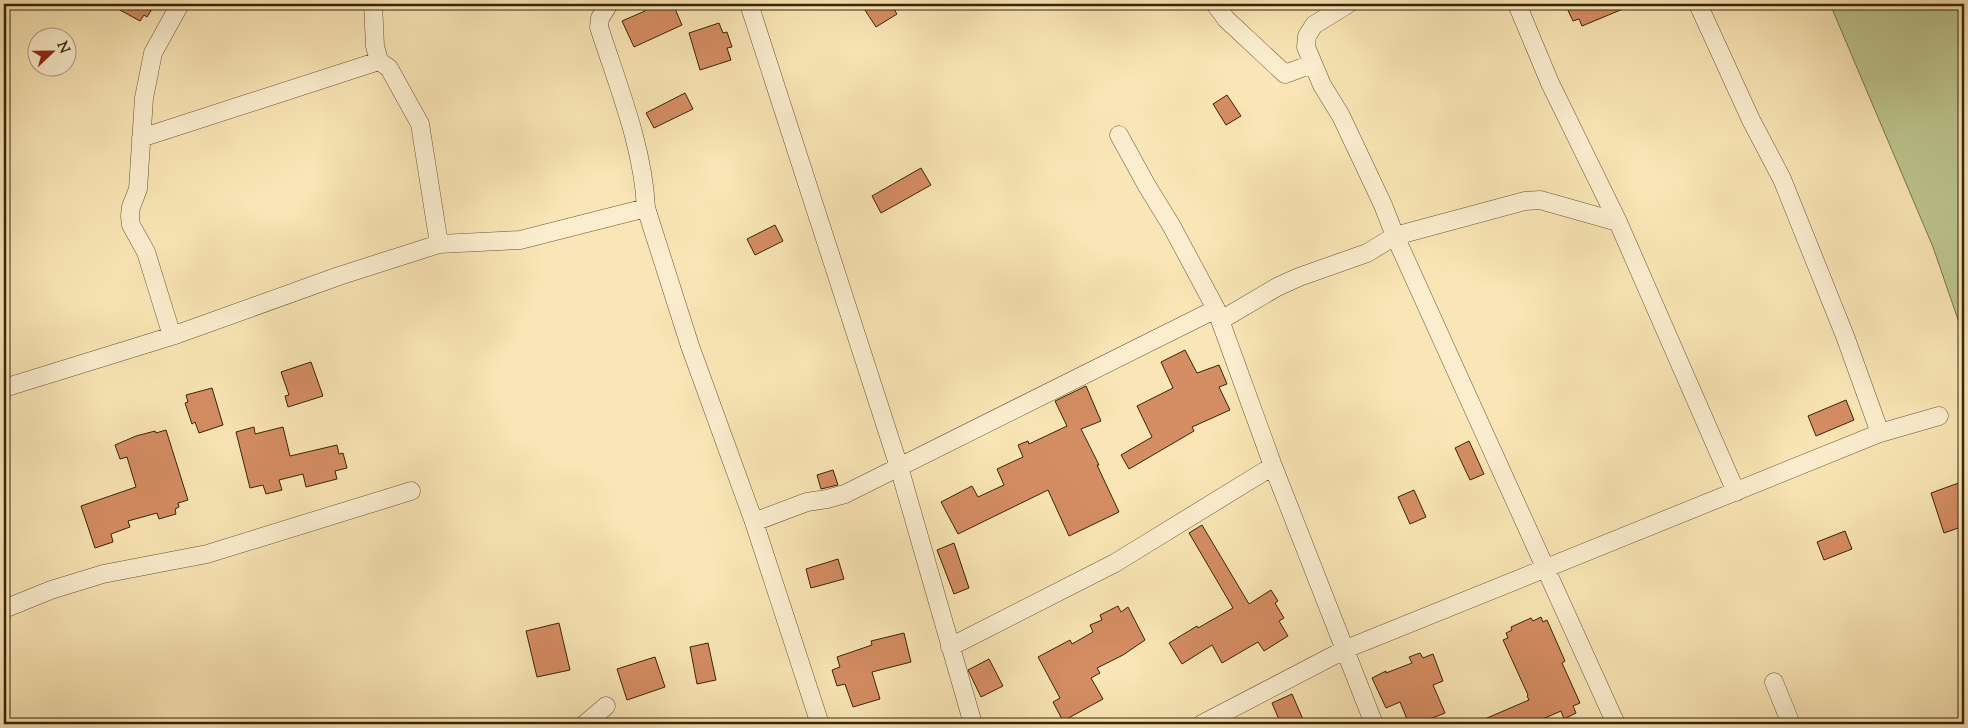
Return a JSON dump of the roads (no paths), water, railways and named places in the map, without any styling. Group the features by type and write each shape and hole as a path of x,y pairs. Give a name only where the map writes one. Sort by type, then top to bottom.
{"street":[{"path":"172,336 146,252 131,225 131,207 138,189 144,98 153,53 180,4"},
{"path":"372,4 375,46 379,61 389,68 420,124 439,244"},
{"path":"609,4 600,18 599,27 631,125 645,188 646,208 690,346 754,522 818,718 818,724"},
{"path":"750,4 899,467 974,724"},
{"path":"1215,4 1226,19 1285,74 1312,64"},
{"path":"1348,4 1314,25 1307,36 1306,47 1312,64 1341,116 1383,205 1395,236 1616,724"},
{"path":"1517,4 1550,83 1618,222 1736,492"},
{"path":"1698,4 1752,120 1782,179 1845,336 1880,434"},
{"path":"141,138 379,61"},
{"path":"1119,135 1147,186 1172,225 1218,314 1273,466 1374,724"},
{"path":"754,522 806,502 845,494 1218,314 1299,277 1367,253 1395,236 1525,201 1540,200 1618,222"},
{"path":"4,388 172,336 339,276 439,244 520,240 646,208"},
{"path":"1202,724 1346,649 1880,434 1939,416"},
{"path":"950,647 1115,563 1273,466"},
{"path":"4,608 51,590 103,574 207,554 411,491"},
{"path":"1774,682 1791,724"},
{"path":"584,724 606,706"}]}
